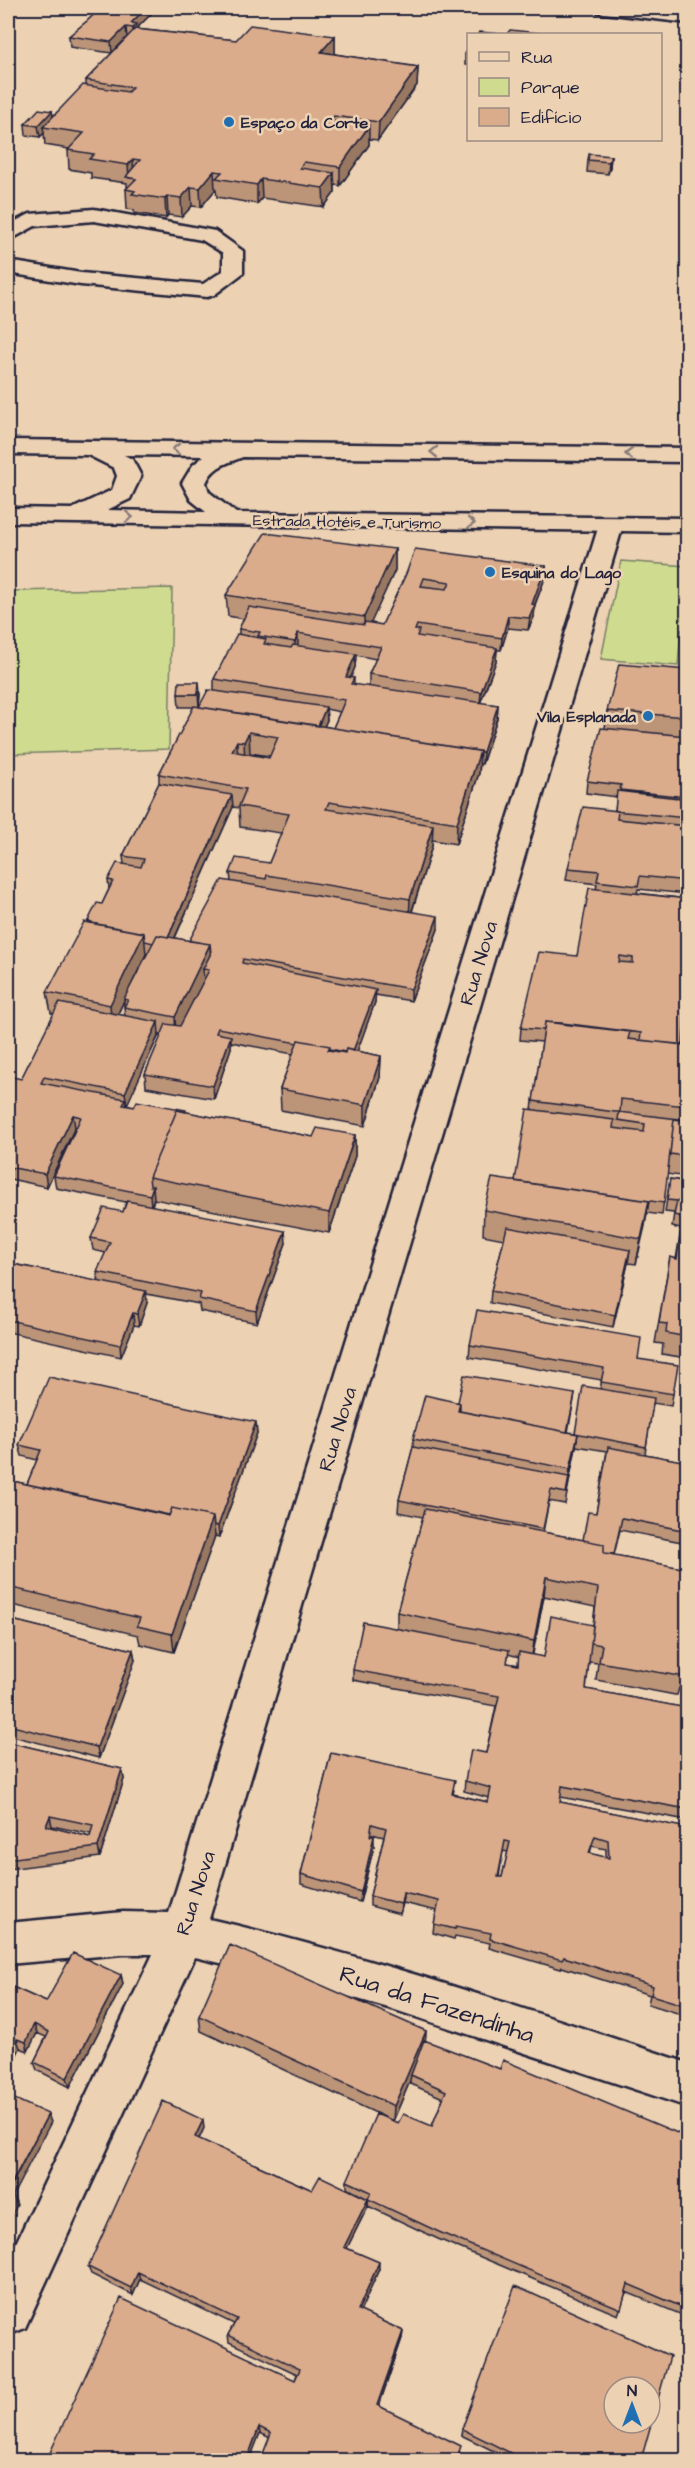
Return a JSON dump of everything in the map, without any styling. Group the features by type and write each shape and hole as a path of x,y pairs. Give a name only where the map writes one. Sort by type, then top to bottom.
{"street":[{"path":"604,8 687,18"},
{"path":"8,233 30,220 94,215 208,235 233,251 233,273 207,291 81,279 8,267"},
{"path":"8,447 687,455"},
{"path":"80,515 122,494 129,476 124,464 90,447"},
{"path":"230,520 199,495 194,483 200,469 213,460 239,450"},
{"name":"Estrada Hotéis e Turismo","path":"8,515 687,525"},
{"name":"Rua Nova","path":"8,2311 184,1934 611,525"},
{"name":"Rua da Fazendinha","path":"8,1942 123,1933 184,1934 296,1960 392,1988 687,2085"}],"green space":[{"path":"621,561 687,566 687,630 681,630 678,666 601,659"},
{"path":"172,588 169,749 8,754 8,591"}],"building":[{"path":"101,8 146,8 131,23 137,24 133,28 126,27 111,42 69,36"},
{"name":"Espaço da Corte","path":"250,25 335,36 321,52 418,67 379,122 334,116 331,121 369,126 340,167 304,162 300,168 334,173 323,188 261,179 257,185 216,178 222,172 214,171 200,188 191,187 181,198 167,196 165,199 132,194 135,191 126,189 136,179 126,177 140,160 133,159 128,165 89,159 94,154 68,150 84,133 43,127 83,85 128,92 132,87 86,80 135,29 236,40"},
{"path":"510,30 538,33 508,33"},
{"path":"39,109 52,111 38,126 25,124"},
{"path":"589,154 611,156 609,162 588,160"},
{"path":"265,533 395,549 364,617 226,595"},
{"path":"415,549 546,566 529,618 508,616 502,638 417,625 415,630 419,630 417,636 497,648 481,692 369,674 381,647 298,633 295,642 258,636 260,632 239,629 249,607 364,625 365,622 382,625","holes":["424,578 450,582 447,589 421,586"]},
{"path":"237,634 266,639 264,644 291,648 293,645 356,654 346,677 354,678 351,684 498,705 483,752 333,728 345,700 214,679"},
{"path":"619,664 687,670 687,717 607,711"},
{"path":"179,682 199,682 198,694 178,694"},
{"path":"208,690 326,707 318,726 199,707"},
{"path":"194,706 480,751 457,823 329,802 326,809 433,825 410,899 267,875 266,879 230,873 236,858 269,863 289,814 239,806 246,789 159,774","holes":["249,732 278,737 269,758 232,751 237,741 244,742"]},
{"path":"601,728 687,736 687,797 620,790 621,785 587,781"},
{"path":"159,783 232,795 168,937 157,935 153,943 145,941 144,933 88,921 97,903 102,904 113,881 108,880 117,863 141,867 144,859 123,856"},
{"path":"617,791 687,799 687,818 615,811"},
{"path":"583,807 618,811 617,819 687,826 687,881 640,876 638,886 597,881 599,871 568,868"},
{"path":"222,880 438,916 411,989 243,959 242,963 376,990 353,1051 346,1049 345,1052 330,1049 330,1046 298,1040 297,1043 218,1028 216,1033 231,1036 213,1086 145,1074 166,1024 180,1026 209,970 203,969 211,953 210,944 189,941"},
{"path":"589,888 687,899 687,981 683,1045 640,1040 641,1033 562,1023 545,1022 544,1030 521,1028 539,952 577,956","holes":["620,956 633,958 633,963 619,962"]},
{"path":"84,922 144,933 110,1005 47,992"},
{"path":"157,935 210,944 175,1017 124,1007 128,1000 124,999"},
{"path":"59,1003 158,1022 125,1093 44,1077 41,1083 126,1099 123,1105 134,1107 137,1101 186,1110 185,1112 177,1110 149,1177 150,1186 153,1186 150,1195 54,1176 81,1117 73,1115 45,1174 8,1167 8,1089 13,1077 21,1079"},
{"path":"545,1022 630,1032 628,1039 687,1045 686,1106 621,1099 620,1112 615,1112 533,1101"},
{"path":"298,1040 330,1046 328,1050 345,1053 346,1049 381,1056 365,1105 280,1089"},
{"path":"527,1109 614,1120 613,1128 644,1132 645,1124 618,1120 619,1112 687,1120 674,1119 664,1203 515,1181"},
{"path":"177,1110 313,1137 317,1128 355,1135 329,1213 149,1177"},
{"path":"674,1119 687,1121 687,1156 670,1154"},
{"path":"492,1178 649,1201 641,1239 484,1210"},
{"path":"670,1179 687,1182 687,1211 684,1211 683,1217 674,1215 677,1201 667,1200"},
{"path":"127,1201 285,1231 256,1311 199,1299 201,1293 97,1272 110,1242 91,1238 104,1208 123,1212"},
{"path":"684,1211 687,1211 687,1337 666,1333 667,1324 659,1323 670,1257 677,1259"},
{"path":"507,1227 630,1250 615,1315 491,1291"},
{"path":"8,1263 146,1291 137,1314 133,1313 120,1345 8,1320"},
{"path":"477,1310 641,1338 638,1359 678,1365 673,1394 601,1382 604,1368 470,1345"},
{"path":"464,1375 575,1394 567,1432 460,1411 458,1402"},
{"path":"49,1377 256,1422 218,1526 214,1525 213,1517 172,1508 169,1515 27,1484 41,1450 19,1445"},
{"path":"583,1386 654,1398 646,1447 575,1433"},
{"path":"425,1395 460,1403 458,1411 578,1434 570,1469 413,1439"},
{"path":"413,1447 569,1477 566,1493 551,1490 543,1529 399,1500"},
{"path":"608,1447 687,1462 687,1531 622,1518 614,1554 604,1553 604,1544 583,1540 588,1512 596,1513"},
{"path":"8,1480 169,1516 172,1508 213,1517 172,1634 137,1626 140,1618 8,1587"},
{"path":"425,1509 604,1544 604,1553 687,1569 687,1670 682,1669 682,1676 679,1676 599,1662 602,1645 591,1643 598,1588 546,1577 534,1641 397,1612"},
{"path":"551,1616 593,1625 586,1689 687,1708 687,1809 562,1786 560,1802 687,1828 687,2006 651,1995 653,1986 564,1957 562,1960 490,1939 491,1933 434,1924 439,1901 403,1893 401,1904 370,1896 386,1828 372,1824 370,1836 374,1836 361,1892 301,1874 331,1753 455,1780 452,1794 488,1802 491,1788 465,1781 471,1750 486,1753 499,1696 353,1670 363,1622 509,1650 507,1663 518,1665 519,1652 544,1657","holes":["595,1836 608,1840 609,1858 589,1853","505,1841 510,1842 502,1877 498,1877"]},
{"path":"8,1619 133,1650 97,1747 8,1725"},
{"path":"8,1742 122,1769 98,1847 8,1859","holes":["50,1816 93,1825 90,1837 46,1826"]},
{"path":"230,1945 426,2031 394,2106 199,2016"},
{"path":"73,1953 121,1975 67,2078 34,2062 49,2032 34,2024 26,2042 17,2039 8,2058 8,1985 46,2002"},
{"path":"424,2040 500,2069 503,2060 687,2137 687,2309 628,2284 621,2309 439,2232 368,2199 371,2192 347,2181 376,2114 398,2123 403,2114 432,2126 446,2091 411,2075"},
{"path":"8,2096 48,2114 8,2190"},
{"path":"163,2101 203,2120 195,2137 312,2190 320,2176 368,2199 344,2247 379,2262 358,2310 403,2331 377,2405 461,2446 456,2460 55,2460 48,2457 121,2298 295,2380 300,2369 228,2335 237,2319 138,2272 131,2288 88,2267","holes":["259,2427 271,2433 261,2459 249,2454"]},
{"path":"515,2286 670,2356 662,2385 662,2375 602,2375 602,2435 648,2435 641,2460 525,2460 462,2429"}],"place":[{"name":"Espaço da Corte","path":"229,122"},
{"name":"Esquina do Lago","path":"490,572"},
{"name":"Vila Esplanada","path":"648,716"}]}
